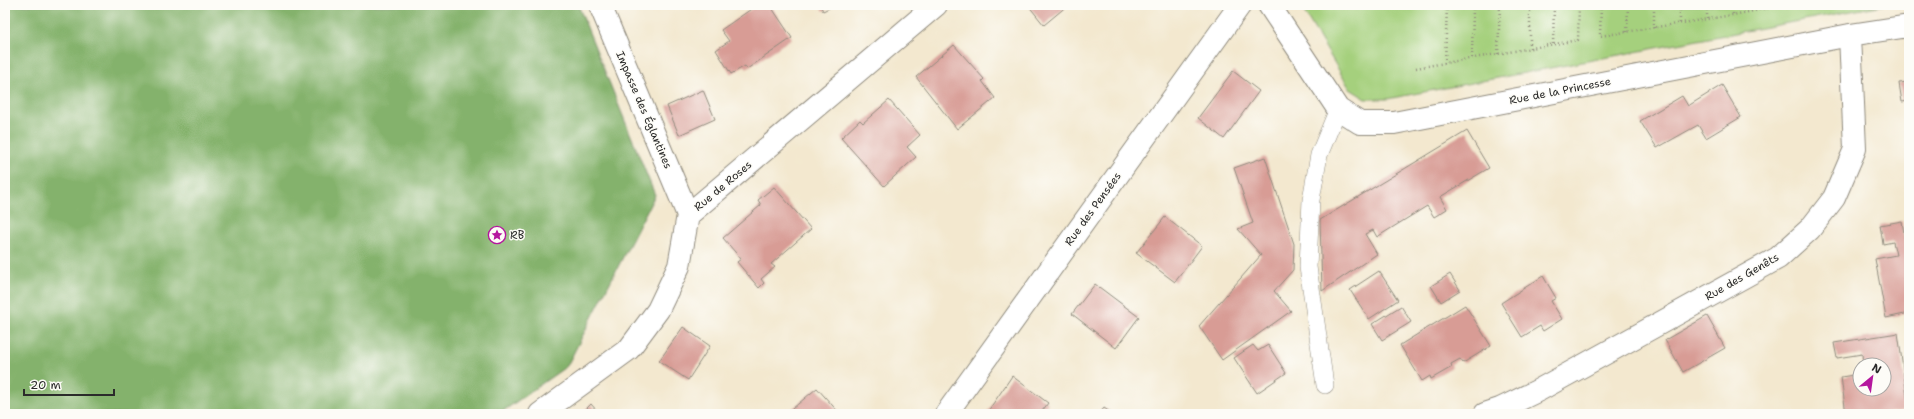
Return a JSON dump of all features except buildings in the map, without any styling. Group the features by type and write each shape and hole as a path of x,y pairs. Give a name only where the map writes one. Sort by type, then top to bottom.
{"street":[{"name":"Impasse des Églantines","path":"600,5 688,215"},
{"name":"Rue de Roses","path":"540,414 629,349 658,310 679,266 688,215 936,5"},
{"name":"Rue des Pensées","path":"946,414 1240,5"},
{"name":"Rue de la Princesse","path":"1269,5 1338,109 1360,124 1394,124 1850,35 1909,26"},
{"name":"Rue des Genêts","path":"1485,414 1500,409 1539,390 1778,258 1810,229 1834,198 1855,150 1850,35"}],"lane":[{"path":"1325,386 1308,267 1311,200 1319,155 1338,109"}],"path":[{"path":"1445,63 1447,5"},
{"path":"1472,59 1473,5"},
{"path":"1498,54 1500,5"},
{"path":"1530,5 1530,48"},
{"path":"1553,44 1554,5"},
{"path":"1416,68 1578,40 1579,5"},
{"path":"1601,5 1600,36 1680,24 1733,15 1770,6 1784,5"},
{"path":"1627,32 1628,5"},
{"path":"1654,5 1654,28"},
{"path":"1680,5 1680,24"},
{"path":"1707,5 1707,19"},
{"path":"1733,5 1733,15"}],"green space":[{"path":"5,5 578,5 655,195 567,366 499,414 5,414"},
{"path":"1300,5 1883,5 1387,99 1366,99 1350,89"}],"place":[{"name":"RB","path":"497,235"}]}
